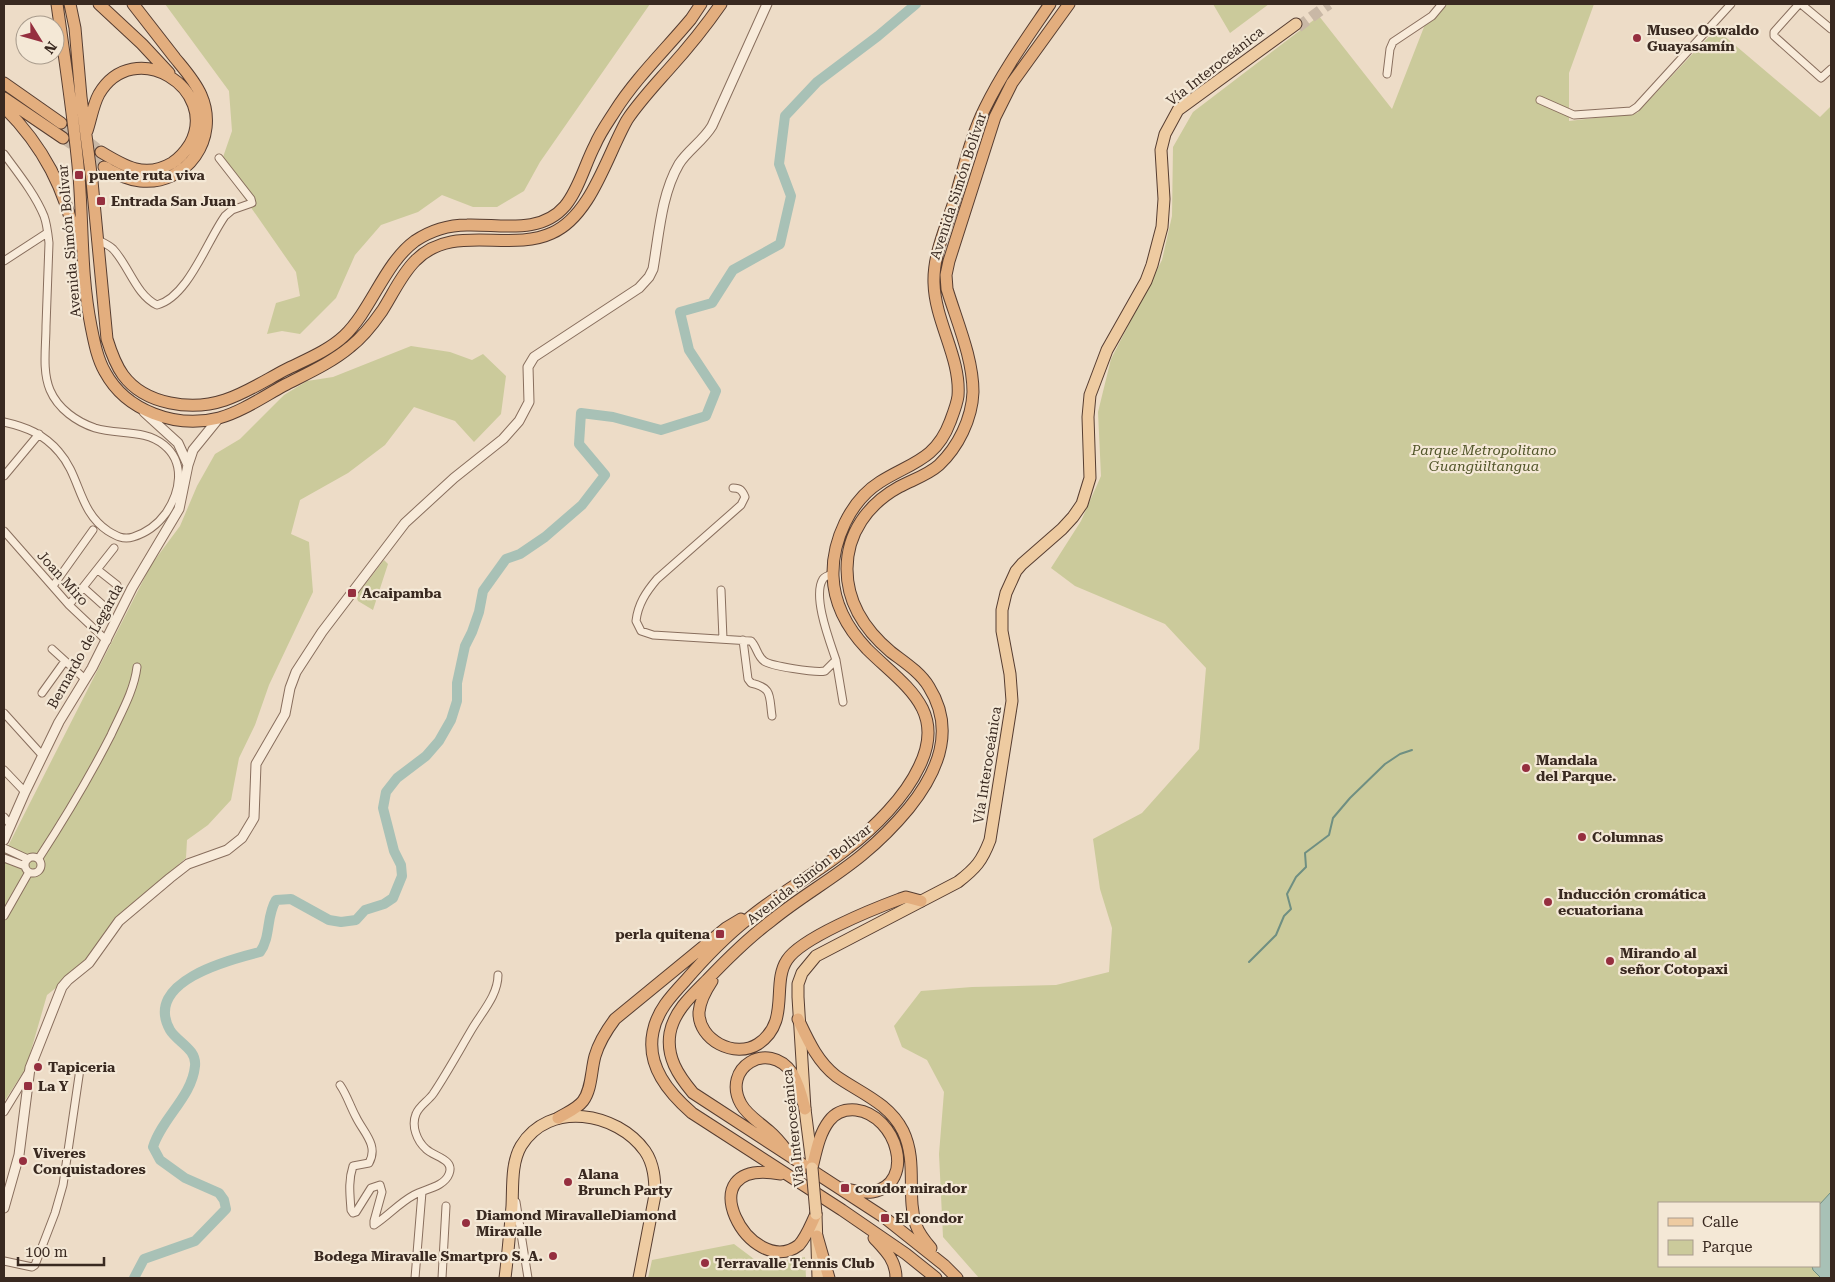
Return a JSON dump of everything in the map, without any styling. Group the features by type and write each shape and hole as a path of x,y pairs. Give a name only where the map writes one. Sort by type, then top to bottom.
{"highway":[{"name":"Avenida Simón Bolívar","path":"57,4 71,99 79,175 83,267 88,312 95,347 105,372 119,391 140,408 156,415 178,420 198,421 219,418 320,367 350,348 367,331 382,311 403,275 416,260 432,247 450,241 527,239 550,234 565,226 579,211 590,194 612,147 643,98 705,28 721,4"},
{"name":"Avenida Simón Bolívar","path":"70,4 85,137 92,181 107,339 111,356 124,376 135,387 147,394 178,405 194,406 226,400 322,351 342,338 357,323 400,256 415,242 432,232 466,225 532,225 551,218 565,205 595,144 616,109 691,19 701,4"},
{"path":"99,4 142,44 186,92 193,105 196,123 192,139 181,157 163,167 150,170 135,170 101,152"},
{"path":"104,167 123,177 138,181 162,180 183,170 195,159 205,135 206,111 201,94 192,79 132,4"},
{"name":"Avenida Simón Bolívar","path":"936,1278 906,1254 692,1113 674,1098 661,1081 653,1057 652,1033 664,1005 693,971 748,918 846,850 868,832 897,801 919,768 927,746 928,728 924,712 916,696 866,648 852,631 839,608 833,574 840,536 848,517 859,501 877,484 922,460 939,444 948,426 958,398 956,373 936,305 934,282 936,257 969,150 984,111 1001,77 1050,4"},
{"name":"Avenida Simón Bolívar","path":"957,1278 944,1264 885,1218 833,1186 693,1093 675,1068 670,1052 670,1034 675,1018 683,1005 729,957 770,921 862,855 889,830 910,806 932,774 941,750 942,728 938,708 928,686 913,669 870,632 856,610 849,586 847,567 851,546 861,521 878,501 938,466 953,448 967,423 973,396 972,374 947,289 946,275 949,261 982,152 997,111 1012,83 1069,4"},
{"path":"85,137 96,100 108,82 115,77 133,69 146,69 158,70 176,80"},
{"path":"4,83 61,123"},
{"path":"4,98 63,138"},
{"path":"4,107 28,134 53,172 66,203 83,267"},
{"path":"729,957 704,995 700,1004 700,1022 704,1030 716,1043 731,1049 750,1048 764,1039 775,1022 778,1012 780,979 786,961 794,951 834,928 900,899 906,897 921,901"},
{"path":"558,1118 578,1106 584,1100 588,1092 595,1056 602,1036 615,1019 726,928 738,920 748,918"},
{"path":"798,1019 812,1047 824,1064 836,1076 879,1103 896,1120 902,1130 910,1156 916,1226 922,1238 944,1264"},
{"path":"792,1158 780,1141 742,1106 736,1088 740,1071 749,1062 761,1058 768,1058 782,1064 796,1081 805,1109"},
{"path":"812,1168 824,1130 835,1114 850,1110 860,1111 877,1119 889,1132 896,1147 897,1162 893,1177 882,1189 872,1192 862,1192 833,1186"},
{"path":"787,1176 759,1172 750,1174 737,1184 733,1192 731,1208 736,1226 744,1241 761,1254 769,1257 786,1255 801,1243 816,1214"},
{"path":"859,1222 889,1254 895,1269 896,1278"},
{"path":"817,1236 829,1278"}],"main road":[{"name":"Vía Interoceánica","path":"818,1278 816,1214 798,1019 798,984 802,973 816,956 958,882 975,868 984,856 990,840 1012,701 1010,674 1002,631 1002,610 1006,593 1016,571 1074,518 1082,504 1090,478 1088,417 1090,395 1106,350 1146,281 1152,265 1162,227 1164,199 1163,169 1168,143 1176,121 1192,105 1296,26"},
{"path":"505,1278 514,1169 522,1146 540,1127 558,1118 587,1116 609,1122 635,1140 645,1151 650,1161 655,1184 655,1195 639,1278"}],"street":[{"path":"4,1112 30,1068 62,986 89,963 119,921 188,864 227,850 242,838 249,828 256,808 256,764 285,714 290,688 296,672 322,632 405,523 454,478 503,439 520,421 528,402 528,367 534,357 639,288 650,277 666,199 672,180 684,158 707,135 712,126 767,4"},
{"path":"1387,74 1390,49 1393,42 1432,16 1442,4"},
{"path":"1540,100 1574,115 1631,111 1637,107 1731,4"},
{"path":"1831,29 1800,4 1774,32 1822,79 1831,69"},
{"path":"4,154 21,177 44,216 49,243 45,360 50,391 68,414 86,424 105,431 146,436 162,443 174,455 182,479 172,503 161,520 139,535 121,538 103,528 91,517 66,461 54,447 39,434 24,426 4,422"},
{"path":"96,239 115,251 142,292 152,303 157,305 163,304 175,294 191,275 225,216 232,210 252,203 251,199 219,158"},
{"path":"4,161 21,177"},
{"path":"4,261 47,233"},
{"path":"140,408 178,442 188,465"},
{"name":"Bernardo de Legarda","path":"4,840 7,820 25,792 59,722 106,641 132,588 179,509 182,479 193,450 219,418"},
{"path":"4,476 39,434"},
{"path":"732,488 738,488 743,491 744,497 741,505 657,579 640,605 636,621 637,627 649,634 751,641 764,661 820,672 825,671 836,660"},
{"path":"53,586 93,530"},
{"name":"Joan Miro","path":"4,531 7,541 106,641"},
{"path":"69,605 114,548"},
{"path":"98,570 117,585"},
{"path":"833,574 823,579 821,584 821,601 824,625 836,660 843,702"},
{"path":"84,588 103,605"},
{"path":"721,590 723,639"},
{"path":"743,640 749,681 768,690 772,716"},
{"path":"52,649 85,679"},
{"path":"42,693 65,661"},
{"path":"38,858 69,812 97,762 123,710 136,677 137,667"},
{"path":"4,713 42,755"},
{"path":"4,770 25,792"},
{"path":"4,848 34,873 39,871 42,866 38,858"},
{"path":"4,916 32,857 38,858"},
{"path":"4,858 27,866"},
{"path":"340,1085 345,1092 356,1119 369,1137 372,1148 372,1158 369,1163 353,1166 350,1173 351,1210 353,1213 356,1212 371,1188 380,1185 382,1192 374,1225 404,1202 445,1180 450,1167 447,1162 426,1150 415,1131 414,1122 416,1114 421,1106 428,1101 448,1072 496,989 498,975"},
{"path":"4,1208 19,1155 30,1068"},
{"path":"4,1261 32,1267 35,1265 63,1185 80,1069"},
{"path":"513,1185 528,1278"},
{"path":"415,1278 422,1192"},
{"path":"442,1278 446,1206"},
{"path":"500,1278 507,1262"}],"green space":[{"path":"165,4 650,4 540,162 524,191 497,207 473,207 442,195 418,212 381,225 355,255 336,298 300,334 282,331 267,334 276,303 300,296 296,272 236,186 222,160 232,131 229,91"},
{"path":"1213,4 1269,4 1230,33"},
{"name":"Parque Metropolitano Guangüiltangua","path":"1438,4 1594,4 1569,73 1569,121 1637,113 1716,29 1820,117 1831,106 1831,1278 979,1278 943,1237 939,1154 944,1092 927,1060 902,1047 894,1026 921,991 972,987 1056,985 1109,972 1112,928 1100,889 1093,839 1142,813 1199,749 1206,668 1165,624 1075,586 1051,568 1081,521 1101,476 1098,412 1111,359 1162,260 1172,216 1173,147 1193,112 1319,16 1392,109 1424,27"},
{"path":"411,346 450,352 472,360 483,354 506,376 501,414 474,442 455,421 414,407 385,445 348,473 300,500 291,534 309,542 313,592 269,685 255,725 239,758 231,800 208,825 187,840 186,858 143,896 86,964 47,995 26,1068 4,1102 4,854 151,565 180,526 197,486 215,454 240,439 284,395 307,381 333,377"},
{"path":"384,560 388,564 373,610 358,601 356,596"},
{"name":"Terravalle Tennis Club","path":"734,1244 762,1265 805,1257 806,1278 648,1278 652,1260"}],"shaded area":[{"path":"1831,1192 1831,1278 1821,1278 1812,1267 1820,1267 1820,1204"}],"waterway":[{"path":"134,1278 144,1259 195,1241 226,1209 224,1200 219,1193 185,1178 160,1160 153,1147 163,1126 183,1098 193,1077 195,1066 195,1060 190,1050 170,1030 165,1013 168,999 178,986 193,976 229,961 260,952 266,940 271,913 276,900 291,899 329,920 341,922 356,920 365,910 384,904 393,898 402,876 401,865 394,851 383,808 386,792 397,778 426,756 439,741 451,720 457,701 457,683 465,646 479,612 483,591 506,559 520,554 545,537 582,505 605,475 579,444 581,413 613,417 661,430 706,416 716,391 689,350 680,312 712,303 733,270 780,244 791,196 779,164 785,116 817,82 878,36 916,4"},
{"path":"1249,962 1276,935 1284,916 1291,909 1287,894 1296,877 1306,867 1305,853 1329,835 1333,818 1350,798 1385,764 1400,754 1412,750"}],"tunnel":[{"path":"1298,27 1329,4"},
{"path":"61,123 101,152"},
{"path":"63,138 104,167"}],"place":[{"name":"Museo Oswaldo Guayasamín","path":"1637,38"},
{"name":"puente ruta viva","path":"79,175"},
{"name":"Entrada San Juan","path":"101,201"},
{"name":"Acaipamba","path":"352,593"},
{"name":"Mandala del Parque.","path":"1526,768"},
{"name":"Columnas","path":"1582,837"},
{"name":"Inducción cromática ecuatoriana","path":"1548,902"},
{"name":"perla quitena","path":"720,934"},
{"name":"Mirando al señor Cotopaxi","path":"1610,961"},
{"name":"Tapiceria","path":"38,1067"},
{"name":"La Y","path":"28,1086"},
{"name":"Viveres Conquistadores","path":"23,1161"},
{"name":"Alana Brunch Party","path":"568,1182"},
{"name":"condor mirador","path":"845,1188"},
{"name":"El condor","path":"885,1218"},
{"name":"Diamond MiravalleDiamond Miravalle","path":"466,1223"},
{"name":"Bodega Miravalle Smartpro S. A.","path":"553,1256"},
{"name":"Terravalle Tennis Club","path":"705,1263"}]}
